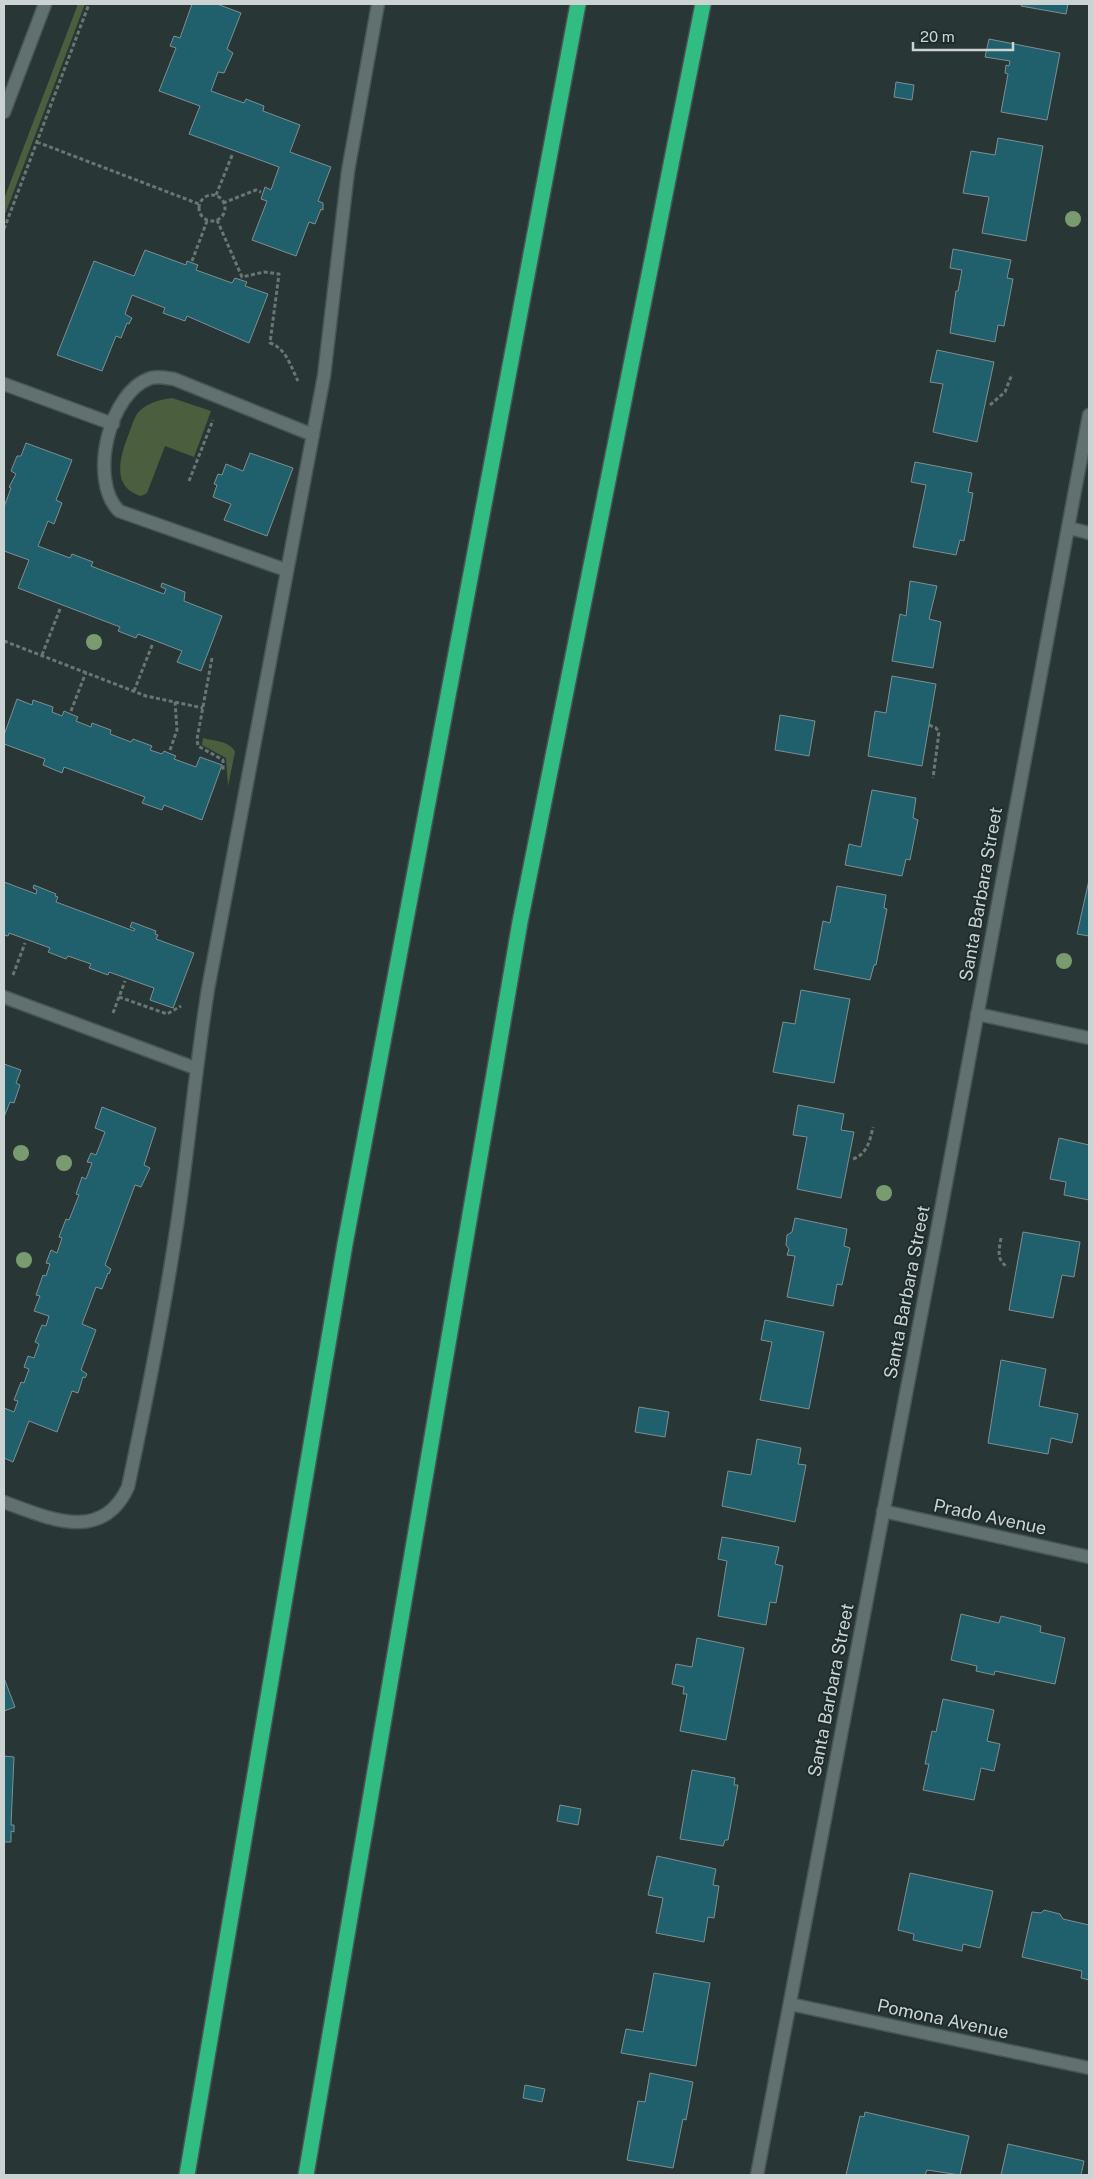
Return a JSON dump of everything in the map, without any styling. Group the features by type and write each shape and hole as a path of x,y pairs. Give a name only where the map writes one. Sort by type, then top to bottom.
{"highway":[{"path":"187,2175 345,1244 578,4"},
{"path":"306,2175 520,922 702,4"}],"street":[{"path":"4,112 45,4"},
{"path":"4,1502 57,1520 91,1521 109,1514 121,1503 128,1487 171,1262 185,1168 196,1068 224,895 324,376 348,171 378,4"},
{"path":"286,570 119,511 109,498 103,474 105,449 113,424 125,399 133,389 153,377 174,379 313,435"},
{"path":"4,384 113,424"},
{"name":"Santa Barbara Street","path":"757,2175 938,1226 1089,415"},
{"path":"1069,528 1089,532"},
{"path":"4,997 196,1068"},
{"path":"977,1014 1089,1038"},
{"name":"Prado Avenue","path":"883,1511 1089,1557"},
{"name":"Pomona Avenue","path":"790,2004 1089,2068"}],"path":[{"path":"4,229 89,4"},
{"path":"37,142 200,204"},
{"path":"216,195 233,153"},
{"path":"223,203 256,190 262,192"},
{"path":"207,221 199,208 201,200 214,194 220,196 224,206 218,220 242,276 264,272 279,274 270,343 277,345 286,355 298,382"},
{"path":"207,221 218,220"},
{"path":"192,261 207,221"},
{"path":"990,405 1005,392 1012,374"},
{"path":"189,481 221,398"},
{"path":"42,655 60,608"},
{"path":"4,641 134,691 203,708"},
{"path":"134,691 153,643"},
{"path":"212,658 197,739 198,746 222,760 223,779"},
{"path":"71,711 86,672"},
{"path":"170,750 177,730 175,702"},
{"path":"929,725 936,728 939,732 933,778"},
{"path":"4,997 25,943"},
{"path":"105,1034 125,981"},
{"path":"119,997 167,1014 187,1003"},
{"path":"853,1159 861,1156 866,1148 873,1127"},
{"path":"1001,1238 999,1258 1002,1264 1008,1267"}],"green space":[{"path":"78,4 85,4 4,217 4,199"},
{"path":"172,398 211,411 194,457 165,446 147,493 141,496 125,486 120,471 122,453 134,419 140,410 153,403"},
{"path":"203,738 226,744 233,748 235,752 228,786 226,758 202,745"}],"building":[{"path":"192,4 217,4 241,13 227,49 233,53 224,73 218,72 211,91 244,103 246,99 264,106 263,111 300,125 290,152 331,167 318,201 323,203 323,210 321,209 315,224 309,222 296,256 252,240 267,201 261,199 265,187 271,190 279,167 189,134 200,106 159,91 176,48 170,46 174,36 180,38"},
{"path":"1022,4 1068,4 1066,14 1021,6"},
{"path":"989,39 1060,53 1047,120 1001,112 1008,74 1005,73 1006,65 1009,66 1010,61 985,57"},
{"path":"896,82 914,85 912,100 894,97"},
{"path":"998,138 1043,146 1026,241 982,233 989,197 963,193 971,151 995,155"},
{"path":"953,249 1011,260 1007,278 1013,279 1004,326 998,325 995,342 950,333 956,291 958,291 962,270 950,268"},
{"path":"145,250 186,265 187,261 198,265 196,270 232,283 235,278 247,282 245,286 268,294 249,343 187,316 185,321 163,313 165,308 132,295 125,314 132,318 129,324 127,323 121,338 116,336 102,371 57,355 94,261 134,276"},
{"path":"937,350 994,362 977,442 933,432 943,384 930,382"},
{"path":"26,443 72,460 56,500 62,503 54,524 48,521 38,546 70,558 72,554 93,562 91,566 164,594 166,589 161,587 162,583 185,592 184,601 222,616 201,671 177,662 182,651 138,634 136,638 118,631 120,627 18,588 29,560 4,551 4,507 11,488 9,487 16,474 11,471 17,456 21,456"},
{"path":"250,453 293,468 267,536 224,520 231,504 213,497 217,485 214,484 218,474 222,475 226,464 243,471"},
{"path":"915,462 972,473 968,492 973,493 964,541 960,540 956,555 913,547 926,485 911,482"},
{"path":"910,581 937,586 929,619 941,622 933,668 892,661 900,614 906,616"},
{"path":"892,676 936,684 922,766 868,756 875,711 886,713"},
{"path":"17,699 32,705 33,700 53,707 52,712 62,716 64,711 78,717 76,721 91,727 92,723 111,730 110,734 131,742 133,739 152,746 150,750 162,754 164,751 176,756 174,759 196,767 200,757 222,765 202,820 164,805 162,810 142,803 145,797 64,767 62,773 43,765 45,759 4,744 4,735"},
{"path":"780,715 815,721 809,756 775,750"},
{"path":"872,790 916,798 913,818 918,820 910,860 906,859 902,876 845,865 849,844 861,847"},
{"path":"1089,880 1089,936 1077,934"},
{"path":"4,882 36,894 37,890 33,888 34,885 56,894 55,896 58,897 56,902 134,931 135,929 130,927 132,922 156,931 155,934 158,935 156,939 194,953 173,1008 150,1000 154,988 109,972 108,975 89,968 91,964 68,956 66,959 48,952 50,948 9,933 8,936 4,935"},
{"path":"837,886 886,895 884,908 887,909 876,965 874,965 870,980 814,969 823,921 830,923"},
{"path":"801,990 850,999 834,1083 773,1072 783,1022 795,1024"},
{"path":"4,1064 21,1070 16,1083 20,1085 14,1103 10,1102 4,1117"},
{"path":"798,1105 844,1114 841,1130 854,1132 841,1198 797,1189 807,1137 793,1135"},
{"path":"102,1107 156,1128 144,1165 150,1168 141,1187 135,1185 105,1265 111,1269 102,1289 96,1287 82,1324 96,1330 81,1370 87,1374 85,1378 83,1377 78,1393 72,1391 57,1432 29,1421 13,1462 4,1458 4,1408 14,1412 18,1401 14,1400 21,1382 24,1383 29,1369 24,1367 28,1356 34,1358 39,1344 35,1342 42,1325 46,1326 49,1316 34,1311 40,1296 36,1295 43,1275 46,1276 50,1264 46,1263 51,1250 57,1253 62,1238 59,1237 66,1219 69,1220 79,1195 76,1194 82,1177 86,1179 92,1163 87,1162 91,1153 96,1155 105,1132 95,1128"},
{"path":"1059,1138 1089,1145 1089,1200 1064,1195 1066,1182 1050,1179"},
{"path":"795,1218 847,1229 844,1246 850,1248 842,1285 837,1284 833,1306 787,1297 795,1256 787,1255 789,1249 786,1245 787,1235 792,1232"},
{"path":"1023,1232 1080,1242 1074,1277 1062,1275 1053,1318 1009,1310"},
{"path":"765,1320 824,1332 809,1409 760,1400 772,1342 761,1340"},
{"path":"1001,1360 1046,1369 1039,1406 1078,1414 1072,1443 1051,1438 1048,1454 988,1443"},
{"path":"639,1407 669,1412 665,1437 635,1432"},
{"path":"757,1439 801,1448 798,1464 806,1465 795,1522 722,1506 728,1471 751,1475"},
{"path":"722,1537 779,1547 775,1564 783,1566 776,1603 770,1602 766,1625 718,1616 727,1561 718,1559"},
{"path":"961,1614 999,1623 1001,1616 1041,1626 1040,1632 1065,1638 1055,1684 995,1671 994,1675 976,1671 977,1666 951,1660"},
{"path":"697,1638 744,1648 726,1740 680,1731 687,1694 683,1694 684,1687 672,1684 676,1664 692,1667"},
{"path":"4,1678 15,1707 4,1711"},
{"path":"943,1699 994,1710 987,1741 1000,1744 994,1771 981,1768 974,1800 923,1790 929,1764 925,1764 932,1731 936,1732"},
{"path":"4,1756 14,1757 11,1825 14,1825 14,1832 11,1831 11,1842 4,1842"},
{"path":"692,1770 735,1778 734,1785 738,1785 728,1840 725,1840 723,1846 680,1839"},
{"path":"560,1805 581,1809 578,1825 557,1821"},
{"path":"657,1856 716,1869 713,1885 719,1886 714,1918 708,1917 704,1942 656,1933 663,1898 648,1895"},
{"path":"910,1873 993,1891 980,1948 963,1944 962,1951 913,1940 914,1934 898,1930"},
{"path":"1044,1910 1060,1914 1063,1919 1089,1925 1089,1980 1081,1978 1082,1971 1022,1957 1032,1912 1041,1913"},
{"path":"654,1973 710,1983 696,2066 621,2053 626,2029 643,2032"},
{"path":"650,2073 693,2082 686,2120 683,2119 673,2168 627,2160 638,2101 645,2102"},
{"path":"525,2085 545,2089 542,2102 523,2098"},
{"path":"865,2112 969,2136 960,2175 927,2170 925,2175 846,2175 860,2116 864,2117"},
{"path":"1008,2144 1084,2161 1081,2175 1001,2175"}]}
